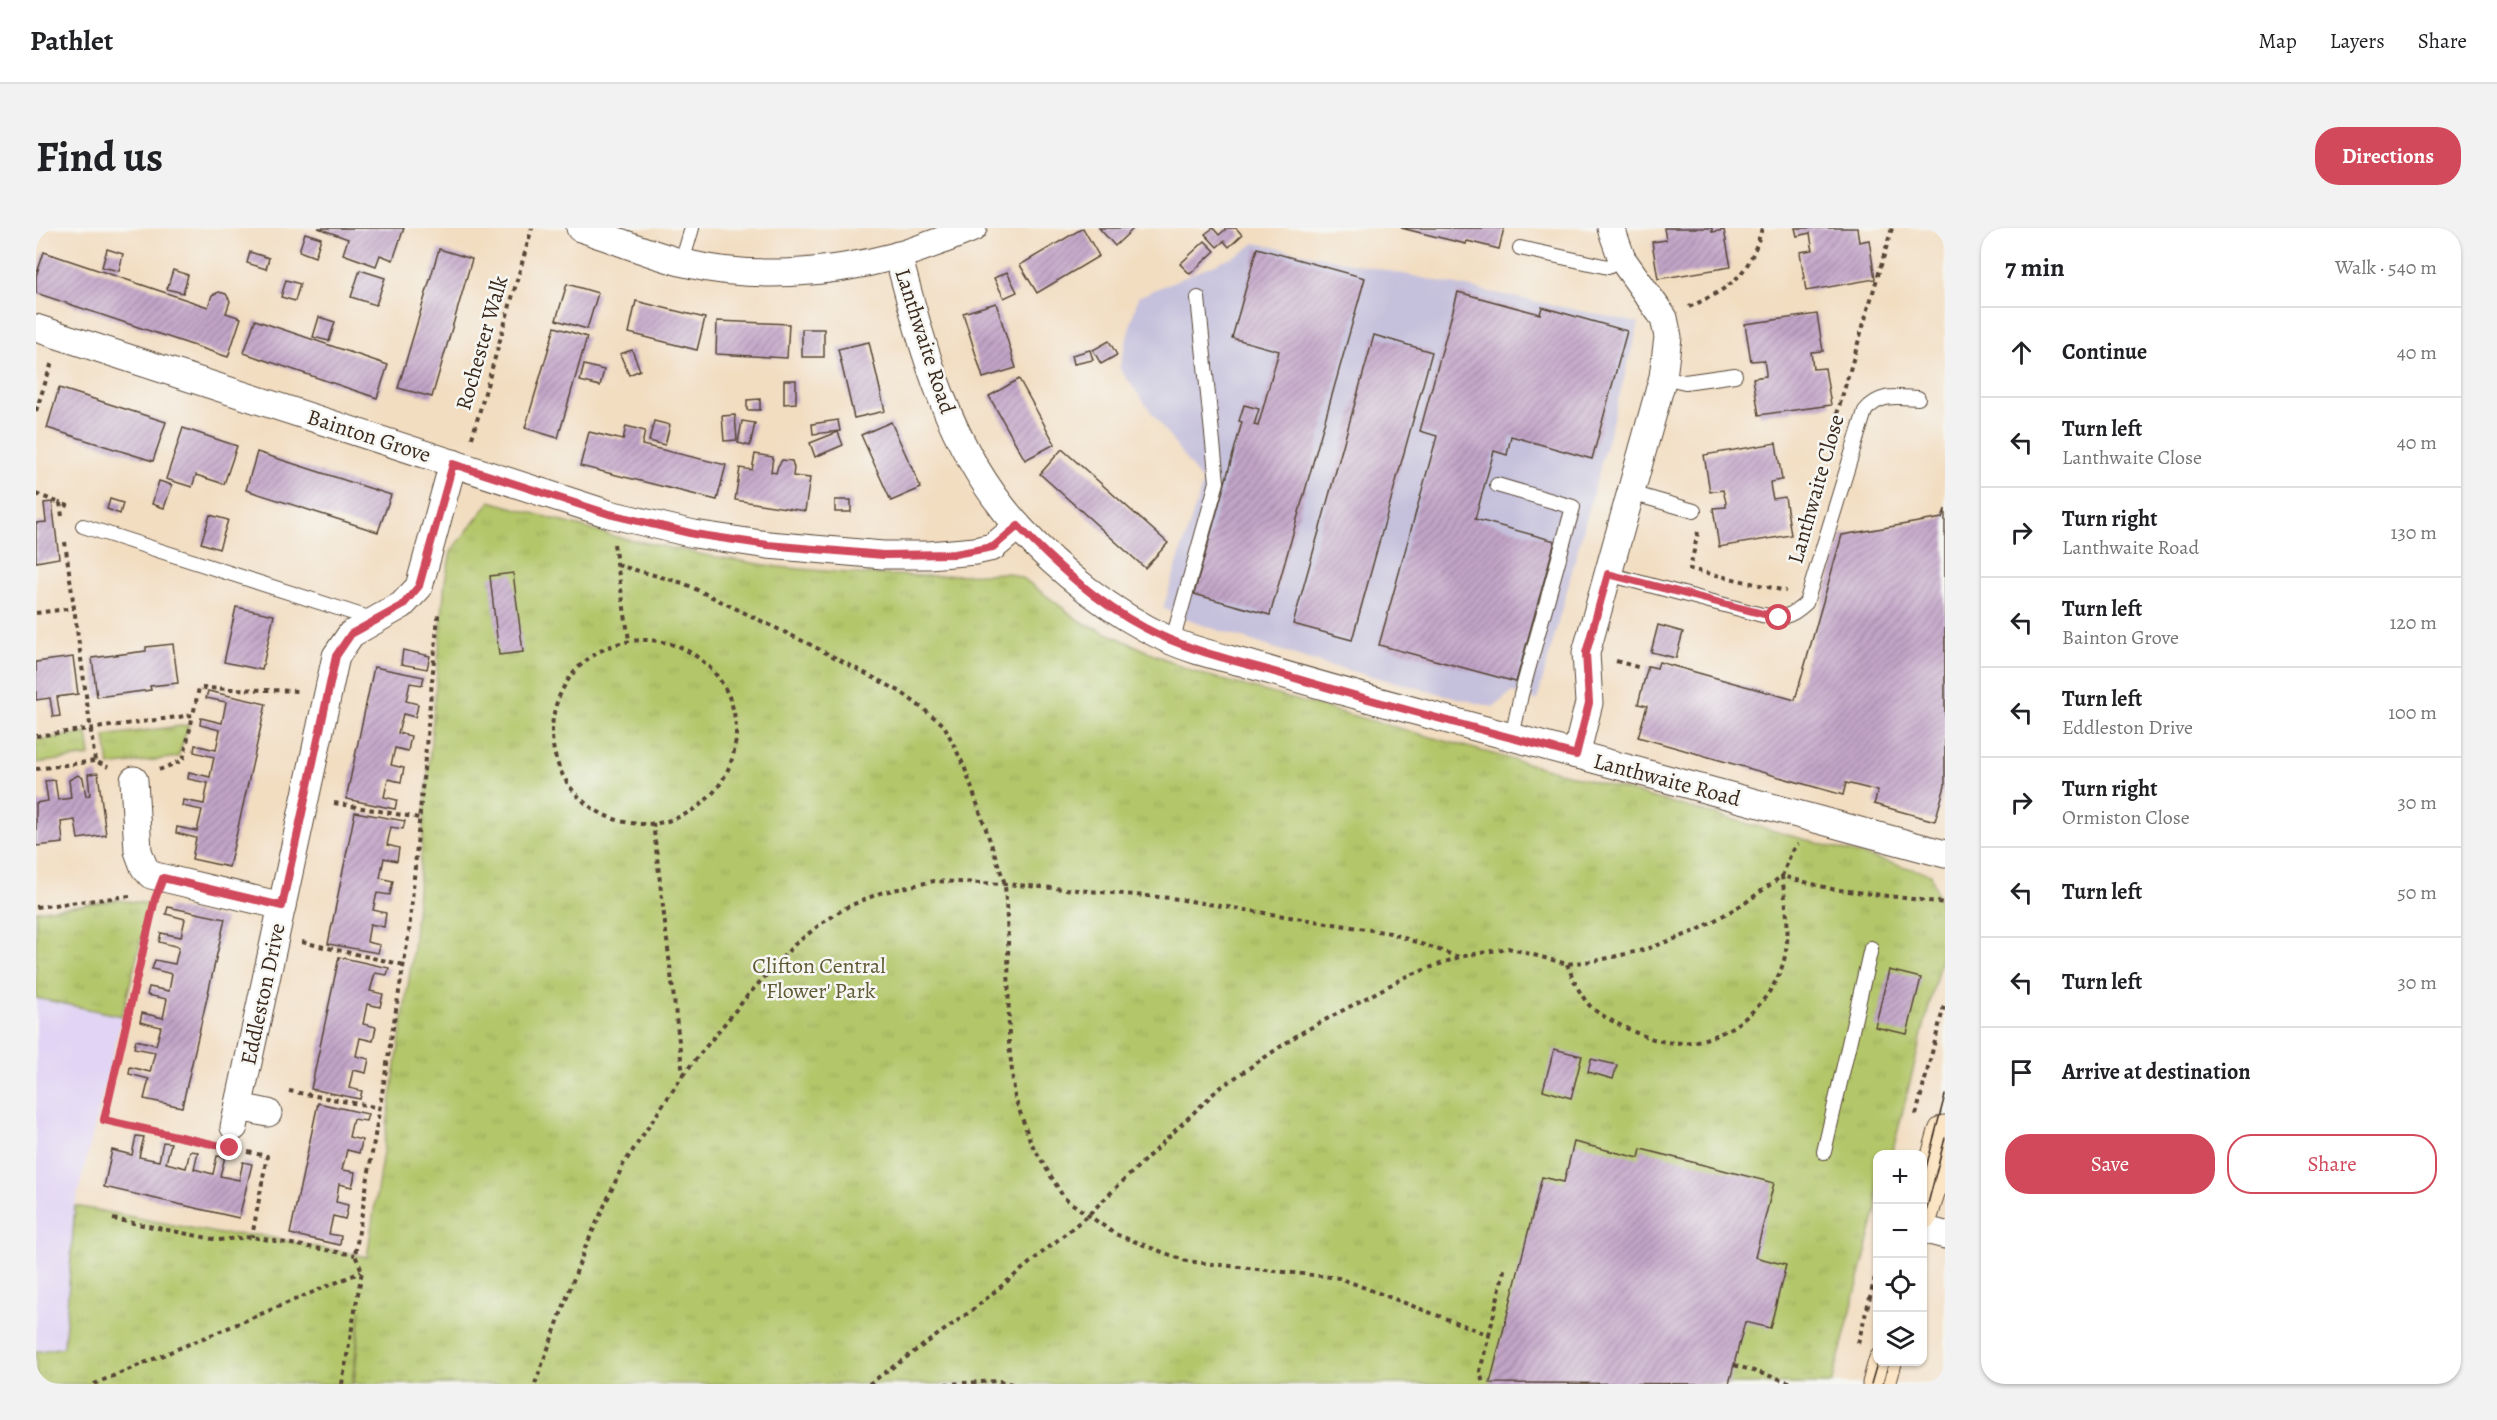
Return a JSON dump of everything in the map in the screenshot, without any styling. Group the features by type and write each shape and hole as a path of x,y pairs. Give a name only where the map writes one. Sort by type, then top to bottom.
{"street":[{"path":"580,228 682,262 710,268 767,272 832,268 898,255 973,228"},
{"path":"1576,755 1589,703 1586,653 1663,377 1668,337 1664,318 1622,259 1611,228"},
{"name":"Lanthwaite Road","path":"898,255 921,344 942,402 958,438 987,488 1018,526 1047,556 1112,608 1143,627 1172,642 1316,685 1945,855"},
{"name":"Bainton Grove","path":"48,332 609,514 694,534 768,545 883,555 929,555 993,547 1018,526"},
{"name":"Eddleston Drive","path":"235,1122 336,656 351,634 402,606 419,586 459,465"},
{"path":"134,780 140,859 152,874 159,888 282,906"},
{"path":"235,1122 268,1113"},
{"path":"1925,1204 1945,1132"},
{"path":"1927,1230 1945,1235"},
{"path":"1870,1357 1879,1384"}],"lane":[{"path":"682,262 692,228"},
{"path":"1520,248 1608,267 1622,259"},
{"path":"1172,642 1217,482 1198,298"},
{"path":"1663,377 1685,382 1735,375"},
{"path":"1608,574 1762,615 1779,618 1794,614 1806,603 1865,411 1872,403 1882,398 1918,398"},
{"path":"1497,485 1573,507 1521,695 1512,737"},
{"path":"1631,493 1694,511"},
{"path":"83,526 375,620"},
{"path":"1824,1152 1870,948"}],"path":[{"name":"Rochester Walk","path":"459,465 532,228"},
{"path":"1664,318 1708,298 1744,272 1756,249 1762,228"},
{"name":"Lanthwaite Close","path":"1834,424 1892,228"},
{"path":"36,411 48,332"},
{"path":"36,494 75,508 83,526"},
{"path":"60,503 63,523"},
{"name":"Lanthwaite Close","path":"1694,511 1703,514 1690,569 1786,591 1789,580"},
{"path":"609,514 629,640"},
{"path":"36,769 95,761 64,533"},
{"path":"617,565 683,583 800,640 901,692 944,725 964,766 1005,884 1009,1044 1015,1098 1031,1143 1064,1198 1115,1234 1186,1261 1339,1278 1489,1335"},
{"path":"342,1384 362,1271 355,1255 404,965 419,818 438,616 419,586"},
{"path":"36,613 74,608"},
{"path":"629,640 654,640 678,646 699,658 716,675 729,696 735,720 735,744 729,768 716,789 698,806 677,818 653,823 624,822 598,812 576,795 560,771 552,743 552,715 562,688 579,666 602,649 629,640"},
{"path":"134,780 183,760 199,688 328,691"},
{"path":"36,736 193,715"},
{"path":"305,798 419,818"},
{"path":"653,823 683,1075"},
{"path":"1568,964 1574,982 1592,1008 1634,1033 1667,1042 1713,1038 1740,1023 1764,999 1780,971 1788,940 1787,910 1782,876 1792,851"},
{"path":"1782,876 1832,889 1945,903"},
{"path":"869,1384 971,1311 1088,1215 1217,1090 1299,1034 1405,977 1459,957 1508,948 1568,964 1600,960 1647,949 1696,931 1745,903 1782,876"},
{"path":"536,1384 585,1248 622,1165 683,1075 748,995 794,945 847,907 880,893 934,881 1005,884 1171,898 1390,933 1459,957"},
{"path":"36,907 159,888 104,1120 235,1122 380,1108"},
{"path":"276,936 404,965"},
{"path":"1914,1123 1945,1002"},
{"path":"235,1122 267,1156 252,1237"},
{"path":"113,1219 218,1240 252,1237 355,1255"},
{"path":"1483,1384 1480,1371 1505,1266"},
{"path":"94,1384 362,1271"},
{"path":"1870,1357 1874,1312"},
{"path":"1734,1365 1796,1384"},
{"path":"945,1384 999,1382 1012,1384"}],"shaded area":[{"path":"1255,243 1639,323 1537,701 1512,692 1493,707 1320,663 1196,623 1163,608 1203,483 1119,368 1138,297 1243,252"},
{"path":"36,998 122,1016 75,1206 64,1347 36,1352"}],"green space":[{"name":"Clifton Central 'Flower' Park","path":"490,501 613,536 704,555 778,567 859,574 929,576 1008,573 1024,579 1080,621 1194,672 1931,874 1945,920 1945,942 1893,1150 1873,1150 1873,1225 1832,1384 354,1384 361,1309 352,1384 36,1384 36,1352 64,1347 75,1206 221,1234 258,1235 367,1257 412,959 445,581 451,552"},
{"path":"189,725 178,757 109,766 105,736"},
{"path":"87,733 90,756 36,763 36,740"},
{"path":"117,900 150,904 122,1016 36,998 36,911"}],"building":[{"path":"318,228 404,228 393,260 380,255 376,266 343,254 348,239"},
{"path":"1083,228 1099,256 1037,293 1020,265"},
{"path":"1099,228 1134,228 1115,246"},
{"path":"1213,228 1219,235 1227,228 1236,228 1242,235 1229,247 1224,241 1217,247 1205,234"},
{"path":"1401,228 1504,228 1499,249 1467,241 1466,244"},
{"path":"1664,228 1712,228 1712,232 1724,230 1731,267 1658,279 1652,242 1666,240"},
{"path":"1795,228 1857,228 1859,242 1869,240 1875,279 1806,291 1800,252 1813,250 1810,233 1797,236"},
{"path":"305,233 321,238 315,257 299,251"},
{"path":"1205,241 1215,251 1190,274 1180,264"},
{"path":"1257,248 1365,278 1270,615 1194,594 1242,422 1239,421 1244,405 1259,409 1254,425 1258,426 1279,351 1232,338"},
{"path":"107,249 123,254 119,271 102,267"},
{"path":"439,249 472,259 432,397 398,388"},
{"path":"44,252 208,307 212,295 219,292 226,294 230,301 226,313 241,318 228,357 36,293 36,276"},
{"path":"250,252 269,258 266,269 247,263"},
{"path":"173,270 188,275 183,293 167,289"},
{"path":"360,270 385,278 376,305 351,297"},
{"path":"1007,272 1017,292 1004,298 994,278"},
{"path":"286,280 300,284 295,301 281,297"},
{"path":"567,284 598,293 587,329 556,320"},
{"path":"1458,292 1540,314 1542,307 1627,331 1592,459 1511,436 1507,455 1494,451 1475,519 1555,541 1516,682 1379,645 1437,436 1420,431"},
{"path":"636,301 705,318 697,350 629,333"},
{"path":"996,303 1016,368 983,378 963,313"},
{"path":"1817,314 1823,351 1811,352 1813,369 1825,368 1831,405 1759,415 1753,378 1766,376 1764,360 1751,361 1745,324"},
{"path":"319,317 335,322 329,341 313,337"},
{"path":"255,320 388,365 377,398 244,353"},
{"path":"717,321 789,324 787,358 716,354"},
{"path":"555,327 587,337 558,438 525,428"},
{"path":"802,329 824,329 824,357 802,357"},
{"path":"1374,335 1432,352 1352,640 1293,624"},
{"path":"1109,341 1117,355 1101,364 1093,350"},
{"path":"869,342 885,411 854,418 838,349"},
{"path":"632,350 640,370 629,375 620,354"},
{"path":"1090,350 1093,360 1074,364 1072,355"},
{"path":"584,365 604,370 600,386 580,381"},
{"path":"1019,379 1055,444 1025,460 989,396"},
{"path":"784,380 796,380 796,403 784,404"},
{"path":"59,388 166,422 153,461 47,428"},
{"path":"760,399 760,410 747,410 747,400"},
{"path":"735,415 737,440 724,441 722,416"},
{"path":"838,420 840,431 813,434 812,424"},
{"path":"654,421 670,425 665,445 649,441"},
{"path":"742,421 755,423 750,446 738,443"},
{"path":"891,422 921,488 891,501 861,435"},
{"path":"626,426 645,431 642,445 726,465 717,500 580,466 589,432 623,440"},
{"path":"183,428 237,446 224,484 196,475 192,487 166,479"},
{"path":"838,432 843,445 815,457 810,443"},
{"path":"1776,443 1782,480 1770,482 1771,490 1773,499 1785,497 1791,535 1719,547 1713,508 1726,507 1726,502 1723,490 1710,492 1704,455"},
{"path":"1062,449 1168,543 1145,568 1040,474"},
{"path":"257,452 391,495 378,532 246,490"},
{"path":"755,454 773,457 771,472 776,473 782,460 792,461 793,476 810,478 805,511 735,500 740,468 752,470"},
{"path":"159,481 172,485 164,508 152,504"},
{"path":"110,499 123,503 120,514 107,509"},
{"path":"835,500 851,500 851,512 835,512"},
{"path":"52,502 59,558 36,562 36,523 46,522 44,503"},
{"path":"1945,509 1945,786 1935,821 1874,804 1878,791 1846,783 1843,795 1638,737 1647,706 1638,704 1648,666 1657,668 1659,662 1795,700 1842,535 1942,518"},
{"path":"210,515 228,520 219,549 201,543"},
{"path":"513,573 523,652 499,655 490,576"},
{"path":"236,607 274,615 262,670 224,662"},
{"path":"1658,625 1683,632 1676,658 1651,652"},
{"path":"173,644 178,683 150,686 151,690 97,697 92,658 146,651 146,647"},
{"path":"403,650 430,656 427,669 401,664"},
{"path":"73,657 78,694 57,697 60,716 53,717 50,698 36,700 36,662"},
{"path":"374,667 424,677 422,685 410,683 406,701 418,704 417,710 415,717 403,714 398,733 411,736 408,751 395,748 391,765 404,768 401,782 388,779 384,797 397,800 395,809 346,799"},
{"path":"208,691 266,704 229,867 192,859 196,838 176,833 177,827 197,831 202,810 182,806 183,800 204,804 208,783 188,779 189,772 210,777 214,757 194,752 195,745 216,750 220,730 200,725 201,718 222,723 226,702 206,698"},
{"path":"98,773 106,835 78,839 75,820 61,822 63,843 36,846 36,803 48,801 45,781 55,780 58,800 71,798 69,780 78,775 83,778 86,796 90,795 88,774"},
{"path":"355,812 405,821 403,829 391,827 387,845 399,848 397,861 384,858 380,878 393,881 390,895 377,893 373,910 386,913 384,927 370,924 367,942 380,945 378,953 328,944"},
{"path":"168,907 225,919 182,1107 144,1099 149,1079 129,1074 130,1067 150,1072 155,1052 134,1048 136,1040 156,1045 161,1027 140,1022 142,1013 163,1018 167,999 147,995 149,987 169,991 172,974 152,969 155,960 175,964 179,947 159,942 161,933 181,937 185,919 166,914"},
{"path":"339,957 389,968 387,975 375,973 370,991 383,994 380,1007 367,1004 363,1024 376,1027 373,1041 360,1038 356,1056 369,1059 366,1073 353,1070 349,1088 362,1091 360,1099 311,1089"},
{"path":"1889,970 1921,978 1907,1034 1875,1027"},
{"path":"1554,1049 1582,1056 1571,1098 1543,1090"},
{"path":"1591,1059 1617,1065 1613,1079 1588,1072"},
{"path":"318,1103 368,1114 366,1121 353,1119 349,1137 362,1140 359,1153 347,1150 342,1170 355,1172 352,1187 339,1184 336,1202 348,1205 347,1212 345,1219 333,1216 329,1234 341,1236 340,1245 290,1234"},
{"path":"136,1136 144,1137 139,1157 159,1161 163,1142 171,1143 166,1163 186,1168 190,1151 198,1152 194,1169 213,1174 217,1156 225,1157 220,1176 239,1180 243,1162 252,1164 239,1218 104,1187 112,1150 132,1155"},
{"path":"1574,1142 1639,1158 1641,1149 1774,1183 1755,1257 1786,1265 1770,1328 1745,1322 1729,1384 1490,1383 1542,1177 1564,1182"}],"tram line":[{"path":"1927,1164 1945,1095"},
{"path":"1927,1208 1945,1138"},
{"path":"1871,1384 1876,1366"},
{"path":"1883,1384 1888,1366"}],"route":[{"path":"230,1148 104,1120 155,899 163,878 282,906 336,656 351,634 402,606 419,586 453,464 609,514 694,534 768,545 883,555 955,554 993,547 1018,526 1047,556 1112,608 1172,642 1316,685 1576,755 1589,703 1586,653 1608,574 1779,618"}]}
